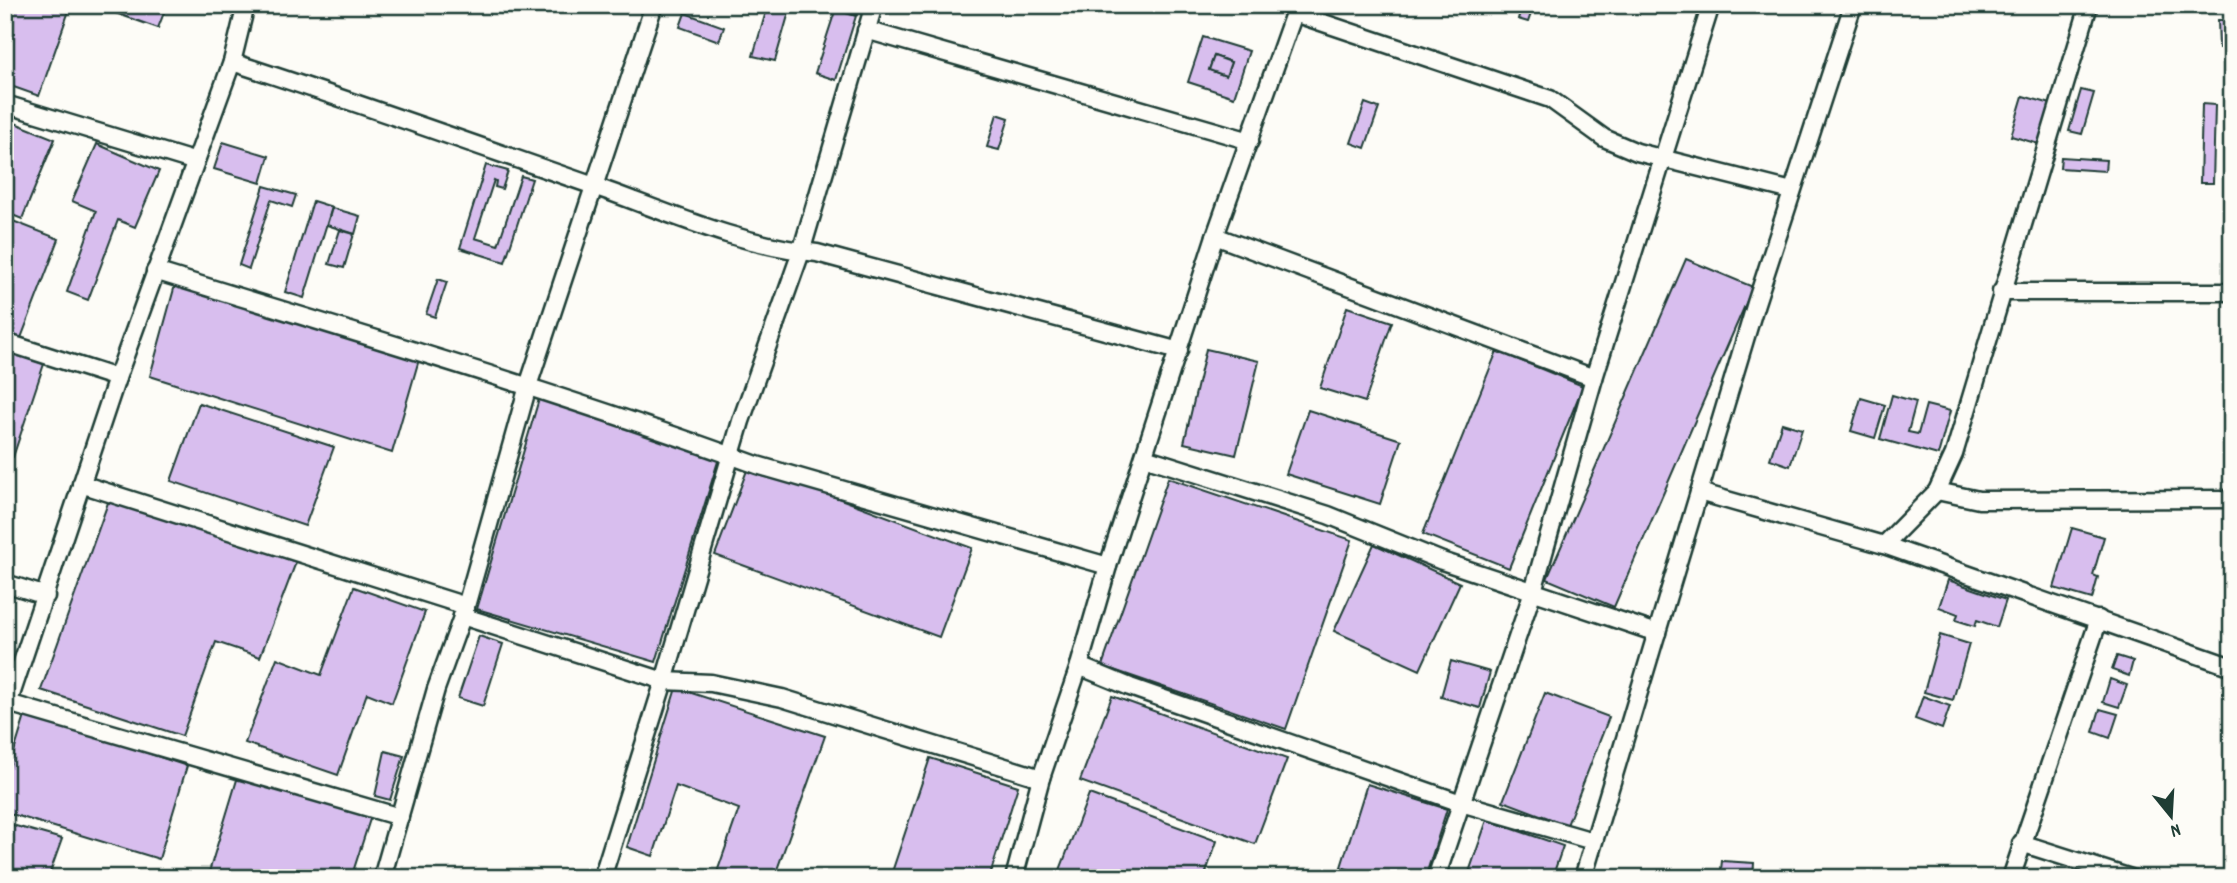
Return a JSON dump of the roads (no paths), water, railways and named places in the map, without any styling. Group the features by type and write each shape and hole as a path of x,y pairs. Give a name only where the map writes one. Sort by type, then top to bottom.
{"street":[{"path":"246,5 232,62 193,161 117,378 7,708 400,817"},
{"path":"382,878 436,689 464,611 528,386 654,5"},
{"path":"602,878 731,454 801,252 874,5"},
{"path":"1436,878 1533,591 1594,378 1712,5"},
{"path":"1583,878 1792,191 1853,5"},
{"path":"1884,545 1937,491 1954,454 2089,5"},
{"path":"1014,878 1041,778 1079,666 1108,566 1215,236 1295,9 1550,99 1604,138 1637,152 1666,157 1792,191"},
{"path":"866,30 1250,141"},
{"path":"232,62 713,230 1179,351"},
{"path":"5,104 193,161"},
{"path":"1215,236 1594,378"},
{"path":"155,271 528,386 757,465 1108,566"},
{"path":"2001,292 2232,292"},
{"path":"5,342 117,378"},
{"path":"1144,457 1328,515 1442,561 1657,633"},
{"path":"81,484 464,611 664,681 711,683 782,698 1041,778"},
{"path":"1937,491 1979,500 2232,499"},
{"path":"1699,492 1884,545 2232,667"},
{"path":"5,583 46,596"},
{"path":"2011,878 2099,619"},
{"path":"1079,666 1129,687 1461,803 1593,841"},
{"path":"2021,843 2131,878"}]}
